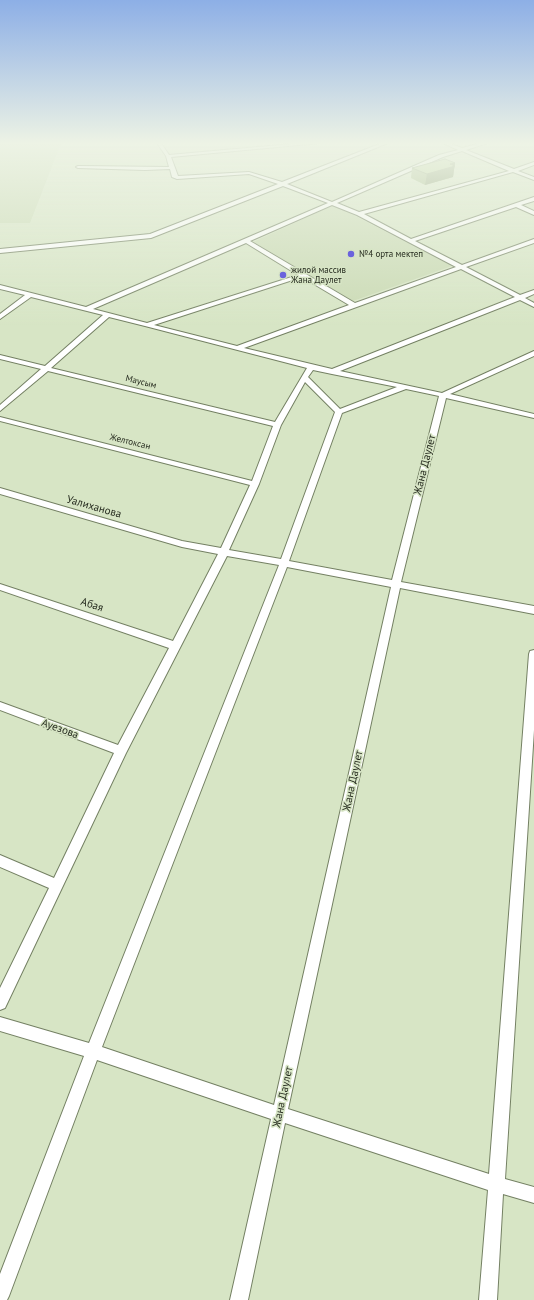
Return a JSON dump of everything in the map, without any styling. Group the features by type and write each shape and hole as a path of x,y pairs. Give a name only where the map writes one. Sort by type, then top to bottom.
{"street":[{"path":"0,251 150,236 233,204"},
{"path":"87,310 329,204"},
{"path":"337,204 463,267 534,305"},
{"path":"359,214 396,204"},
{"path":"410,241 520,204"},
{"path":"516,205 534,213"},
{"path":"246,241 355,306"},
{"path":"236,348 534,241"},
{"path":"147,325 303,275"},
{"path":"0,287 311,367 534,416"},
{"path":"332,372 534,292"},
{"path":"0,317 30,295"},
{"path":"0,409 107,314"},
{"path":"443,395 534,353"},
{"name":"Маусым","path":"0,357 277,425"},
{"path":"0,1003 121,751 224,552 255,484 277,425 311,367"},
{"path":"305,378 339,412"},
{"path":"0,1296 93,1051 284,562 339,412 405,387"},
{"name":"Жана Даулет","path":"239,1300 396,584 443,395"},
{"name":"Желтоксан","path":"0,419 255,484"},
{"name":"Уалиханова","path":"0,491 182,544 534,610"},
{"name":"Абая","path":"0,587 176,646"},
{"path":"488,1300 495,1184 534,654"},
{"name":"Ауезова","path":"0,706 121,751"},
{"path":"0,861 56,885"},
{"path":"0,1024 93,1051 280,1114 495,1184 534,1195"}],"shaded area":[{"path":"0,204 37,204 30,223 0,223"},
{"name":"№4 орта мектеп","path":"334,205 452,266 353,301 253,242"}],"place":[{"name":"№4 орта мектеп","path":"351,254"},
{"name":"жилой массив Жана Даулет","path":"283,275"}]}
